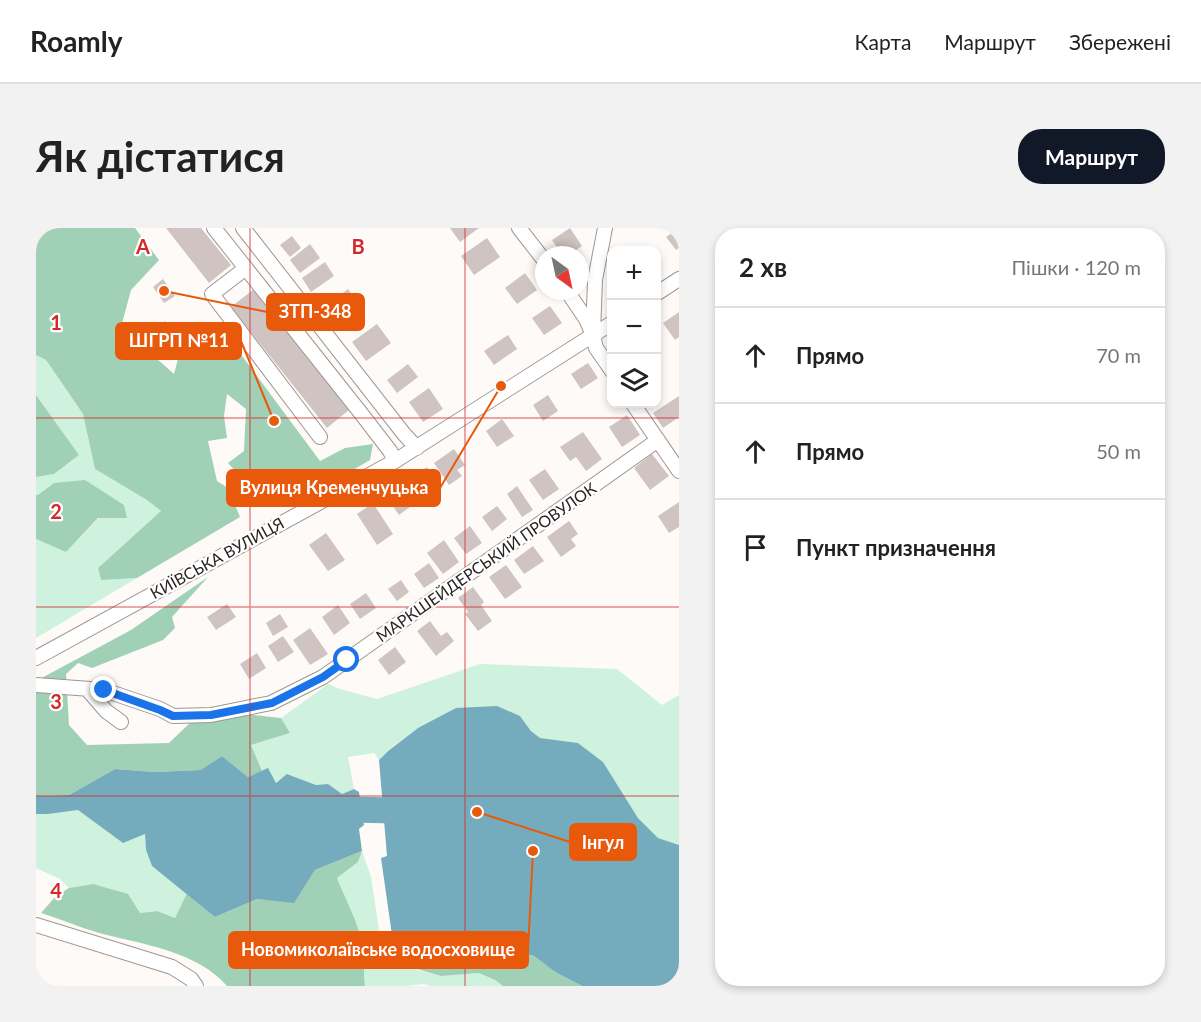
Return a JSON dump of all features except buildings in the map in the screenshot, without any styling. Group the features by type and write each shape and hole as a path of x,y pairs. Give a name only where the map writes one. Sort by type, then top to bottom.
{"street":[{"path":"214,228 367,420 395,461"},
{"path":"243,228 417,448"},
{"path":"519,228 535,248"},
{"path":"593,334 595,280 605,228"},
{"path":"246,267 212,294 320,437"},
{"path":"661,291 679,279"},
{"path":"573,300 586,319 596,348 607,364"},
{"name":"КИЇВСЬКА ВУЛИЦЯ","path":"36,658 395,461 607,326"},
{"path":"636,408 679,471"},
{"name":"МАРКШЕЙДЕРСЬКИЙ ПРОВУЛОК","path":"36,685 104,690 173,716 211,715 272,703 323,677 657,440"},
{"path":"87,689 106,711 121,722"},
{"path":"36,925 172,967 191,979 196,986"}],"green space":[{"path":"36,228 135,228 159,260 131,290 121,327 174,374 179,355 207,339 228,337 320,461 345,448 373,444 370,460 317,491 279,502 257,495 228,463 244,451 246,409 227,394 224,416 227,438 208,441 217,481 228,488 240,517 137,578 101,580 98,568 161,511 95,469 83,414 46,360 36,355"},
{"path":"36,355 46,360 83,414 95,469 161,511 98,568 101,580 137,578 36,638 36,539 66,552 99,518 127,517 54,483 36,495 36,477 54,474 79,455 36,395"},
{"path":"36,395 79,455 54,474 36,477"},
{"path":"85,480 124,505 127,518 98,518 66,552 36,539 36,495 54,483"},
{"path":"208,577 172,617 175,628 163,640 92,668 78,663 66,674 69,725 87,745 169,743 191,722 236,713 281,718 290,733 251,745 262,771 248,777 222,756 202,770 153,772 115,769 69,795 36,796 36,681 131,630"},
{"path":"480,664 617,669 662,705 679,695 679,845 658,838 638,818 603,762 578,743 540,738 531,731 520,716 418,728 388,750 379,760 374,753 348,757 354,789 342,794 328,784 316,785 288,774 276,783 268,769 262,771 251,745 290,733 281,718 328,684 377,699"},
{"path":"78,810 123,842 145,834 146,850 152,866 187,893 175,918 157,911 140,913 93,884 69,888 60,879 36,868 36,814"},
{"path":"362,851 371,877 385,969 396,968 392,935 416,937 417,970 441,976 479,973 503,986 430,986 424,984 365,986 362,940 337,878 358,862"},
{"path":"362,851 358,862 337,878 362,940 365,986 227,986 200,964 168,950 99,933 41,913 56,896 69,888 93,884 128,894 140,913 157,911 175,918 187,893 215,917 257,899 294,902 315,870"},
{"path":"475,933 486,938 494,947 534,956 555,972 582,986 503,986 479,973 441,976 417,969 416,937"}],"water":[{"path":"497,706 520,716 531,731 540,738 578,743 603,762 638,818 658,838 679,845 679,986 582,986 555,972 534,956 493,947 486,938 475,933 416,937 392,935 381,858 387,856 379,760 418,728 456,708"},
{"path":"222,756 248,777 268,768 276,783 287,774 316,785 328,784 342,794 354,789 359,792 364,825 359,829 362,851 315,870 294,903 257,899 215,917 152,866 146,850 145,834 123,843 78,810 36,814 36,796 69,795 115,769 154,772 201,770"}],"waterway":[{"path":"327,809 417,811"}],"place":[{"name":"ЗТП-348","path":"164,291"},
{"name":"Вулиця Кременчуцька","path":"501,386"},
{"name":"ШГРП №11","path":"274,421"},
{"name":"Інгул","path":"477,812"},
{"name":"Новомиколаївське водосховище","path":"533,851"}],"route":[{"path":"104,690 173,716 211,715 272,703 323,677 347,660"}]}
